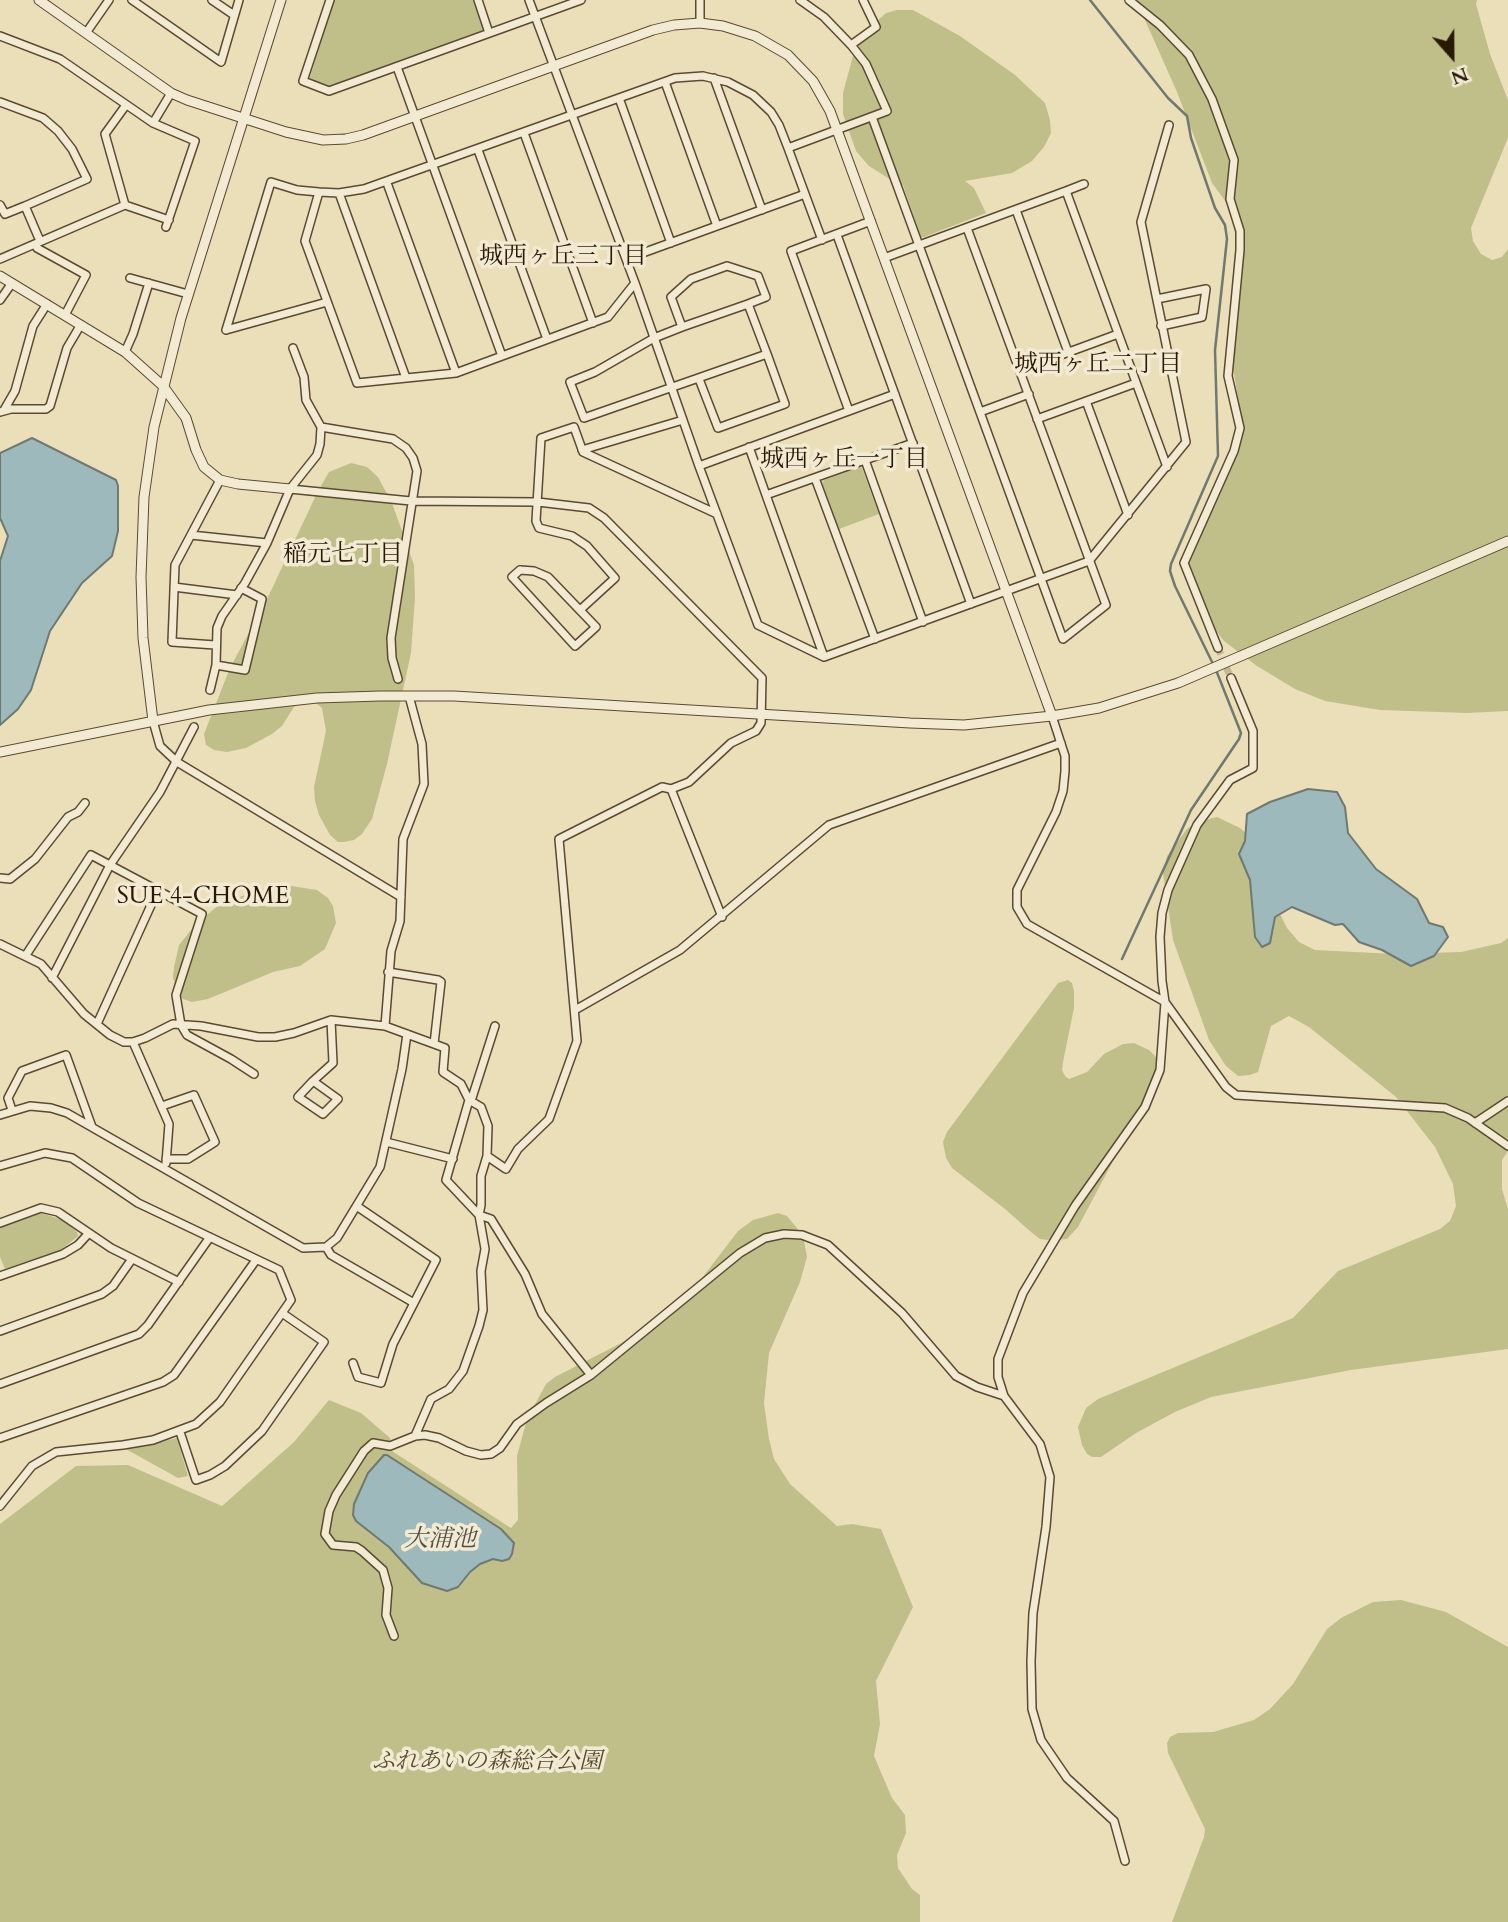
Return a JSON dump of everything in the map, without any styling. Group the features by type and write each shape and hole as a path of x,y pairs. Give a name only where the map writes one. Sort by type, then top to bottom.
{"street":[{"path":"39,0 172,93 243,119 303,137 323,140 362,135 653,30 674,25 700,23 723,26 755,36 788,55 813,81 838,130 1065,756 1063,791 1056,811 1017,890 1017,907 1027,924 1165,1002 1226,1087 1236,1095 1446,1108 1475,1123 1508,1146"},
{"path":"86,33 109,0"},
{"path":"132,0 221,62 239,0"},
{"path":"212,0 234,15"},
{"path":"281,0 188,294 163,386 148,462 142,538 143,638 153,721 160,746 177,762 401,897"},
{"path":"330,0 303,81 330,91 581,0"},
{"path":"478,0 489,33"},
{"path":"529,0 758,625 824,657 1089,561 1186,442 1141,222 1169,125"},
{"path":"700,0 700,23"},
{"path":"788,148 887,111 866,64 824,17 800,0"},
{"path":"851,45 876,27 863,0"},
{"path":"1129,0 1160,25 1189,55 1212,99 1234,160 1230,199 1240,231 1240,250 1228,376 1240,428 1234,451 1184,562 1218,648"},
{"path":"0,36 60,59 153,123 195,141 167,223 125,205 0,259"},
{"path":"397,67 502,356"},
{"path":"327,302 226,330 271,182 297,190 339,193 387,183 664,82 689,76 728,82 753,95 775,119 822,240"},
{"path":"714,78 762,210"},
{"path":"664,82 717,226"},
{"path":"153,123 172,93"},
{"path":"619,98 671,243"},
{"path":"0,205 5,214 86,179 72,149 58,131 43,118 1,105"},
{"path":"125,205 105,134 126,106"},
{"path":"872,117 1063,639 1106,605 967,228"},
{"path":"524,133 593,323"},
{"path":"478,150 547,340"},
{"path":"387,183 456,373"},
{"path":"884,258 1084,184"},
{"path":"1066,191 1167,467"},
{"path":"319,192 305,240 357,383 456,373 608,317 635,284"},
{"path":"339,193 406,378"},
{"path":"626,259 805,194"},
{"path":"25,206 37,248 86,275 65,316"},
{"path":"1016,210 1068,352"},
{"path":"849,411 792,251 872,221"},
{"path":"837,235 971,604"},
{"path":"682,327 671,297 691,279 726,266 758,276 766,297 654,338 595,372 570,382 584,418 767,354"},
{"path":"0,276 124,352 163,386 186,418 204,467 220,480 411,501 538,502 589,508 604,518 762,678 762,715 756,732 731,743 689,782 671,789 662,788 559,839 577,1041 550,1119 518,1149 506,1169 487,1156"},
{"path":"130,278 188,294"},
{"path":"0,300 12,283"},
{"path":"124,352 133,334 149,283"},
{"path":"1157,299 1206,289 1202,317 1161,326"},
{"path":"2,411 15,391 33,326 47,304"},
{"path":"699,379 718,428 785,404 748,304"},
{"path":"2,411 46,409 50,406 67,348 80,326"},
{"path":"1020,370 1118,334"},
{"path":"210,690 216,665 217,628 222,616 267,543 290,489 317,455 321,427 306,400 304,377 293,348"},
{"path":"1037,419 1136,383"},
{"path":"699,466 895,394"},
{"path":"979,412 1029,394"},
{"path":"1086,401 1128,515"},
{"path":"582,450 683,420"},
{"path":"321,427 393,439 406,448 413,458 416,471 391,638 392,658 398,679"},
{"path":"580,610 615,578 587,546 572,536 539,528 536,521 541,438 573,427 582,450 717,514"},
{"path":"766,495 913,443"},
{"path":"749,447 824,657"},
{"path":"865,460 923,622"},
{"path":"815,478 874,639"},
{"path":"215,646 172,642 175,565 220,480"},
{"path":"191,534 267,543"},
{"path":"0,752 209,710 317,698 454,696 964,724 1052,716 1099,708 1178,683 1508,541"},
{"path":"520,570 534,571 548,577 580,610 596,627 575,646 512,577 520,570"},
{"path":"174,587 239,591 262,599 245,670 216,665"},
{"path":"1125,1861 1114,1821 1067,1778 1041,1740 1032,1709 1033,1612 1051,1494 1050,1477 1040,1444 1004,1396 998,1377 998,1359 1023,1293 1075,1206 1145,1107 1160,1070 1165,1002 1161,913 1168,890 1197,825 1230,780 1253,768 1253,731 1231,678"},
{"path":"384,1026 391,951 400,921 403,839 425,784 422,744 409,696"},
{"path":"52,978 110,866 160,792 194,727"},
{"path":"575,1010 680,950 830,824 1061,743"},
{"path":"671,789 722,917"},
{"path":"0,878 10,879 35,859 68,817 78,812 85,803"},
{"path":"26,955 91,855 202,914 176,995 181,1025 187,1035 254,1074"},
{"path":"97,1024 157,891"},
{"path":"0,944 41,964 84,1014 116,1040 133,1042 173,1024 201,1026 258,1037 275,1037 331,1020 384,1026 445,1048 443,1072 461,1084 470,1100 481,1107 488,1126 479,1215 485,1249 481,1271 483,1310 463,1371 449,1389 431,1399 415,1436"},
{"path":"388,972 441,982 434,1044"},
{"path":"313,1081 338,1099 323,1114 298,1097 313,1081 333,1063 331,1020"},
{"path":"495,1026 446,1180 479,1215 491,1219 525,1274 542,1314 591,1375"},
{"path":"0,1115 30,1106 67,1113 303,1248 326,1247 337,1238 358,1207 380,1167 407,1034"},
{"path":"133,1042 169,1124 165,1170"},
{"path":"12,1110 8,1098 22,1070 66,1055 92,1128"},
{"path":"162,1106 194,1095 215,1142 188,1159 166,1159"},
{"path":"1475,1123 1508,1101"},
{"path":"386,1142 453,1159"},
{"path":"0,1166 45,1153 72,1158 138,1203 279,1270 290,1300 220,1402 196,1424 153,1440 122,1446 56,1452 32,1466 0,1506"},
{"path":"353,1363 358,1377 380,1383 393,1344 436,1260 358,1207"},
{"path":"0,1223 41,1208 58,1212 111,1248 179,1282"},
{"path":"0,1276 63,1254 78,1245 89,1233"},
{"path":"394,1636 386,1615 388,1588 383,1570 356,1547 338,1546 328,1542 325,1532 336,1495 364,1451 373,1443 390,1446 415,1436 439,1438 466,1451 481,1455 491,1454 500,1448 517,1424 546,1402 591,1375 740,1253 765,1238 784,1234 813,1238 828,1245 902,1313 956,1376 1004,1396"},
{"path":"0,1384 129,1340 139,1334 210,1237"},
{"path":"326,1247 331,1255 414,1303"},
{"path":"0,1331 102,1294 113,1286 132,1259"},
{"path":"0,1438 163,1382 174,1375 256,1260"},
{"path":"180,1432 196,1480 225,1466 262,1431 324,1342 282,1313"}],"green space":[{"path":"334,0 473,0 484,29 331,87 311,81 310,77"},
{"path":"1136,0 1477,0 1490,54 1508,100 1508,138 1471,228 1473,241 1481,254 1492,260 1502,257 1508,249 1508,711 1467,713 1380,710 1325,701 1295,689 1257,666 1224,641 1207,619 1187,561 1233,460 1241,418 1231,353 1243,248 1237,217 1212,183 1177,92"},
{"path":"913,10 960,36 1015,75 1045,103 1050,120 1051,133 1032,161 1012,173 965,181 974,188 986,213 924,237 921,237 903,185 869,166 856,151 843,114 843,93 854,52 877,21 886,13"},
{"path":"351,463 367,467 378,477 392,503 414,565 415,597 411,653 372,819 362,834 354,840 338,842 330,835 315,801 314,787 326,731 322,708 313,701 304,701 294,707 282,726 246,748 227,752 214,750 206,745 204,734 230,668 268,597 318,491 329,472"},
{"path":"860,467 879,514 839,529 822,483"},
{"path":"1217,817 1240,828 1254,840 1277,908 1287,928 1299,942 1315,950 1395,954 1461,952 1501,943 1508,938 1508,1151 1502,1160 1502,1189 1508,1209 1508,1349 1351,1370 1211,1397 1136,1433 1101,1457 1092,1457 1082,1445 1078,1427 1086,1408 1098,1399 1293,1318 1338,1271 1440,1229 1450,1221 1456,1206 1453,1184 1435,1147 1396,1097 1309,1027 1289,1016 1271,1026 1258,1072 1250,1075 1238,1076 1226,1066 1209,1040 1173,940 1163,873 1167,856 1187,829 1197,822"},
{"path":"285,885 317,890 328,898 333,906 336,923 325,949 300,966 273,972 208,999 192,1002 183,999 173,978 174,967 179,945 195,925 220,904 271,886"},
{"path":"1068,980 1074,991 1074,1008 1063,1062 1062,1070 1065,1076 1069,1079 1087,1072 1104,1054 1123,1044 1134,1043 1149,1050 1159,1060 1162,1069 1078,1227 1067,1239 1048,1240 1040,1239 952,1168 946,1158 943,1142 947,1132 1058,983"},
{"path":"42,1213 65,1221 78,1236 62,1249 5,1269 0,1257 0,1228"},
{"name":"ふれあいの森総合公園","path":"778,1213 787,1216 797,1228 804,1241 807,1257 800,1282 769,1353 764,1403 774,1459 790,1484 837,1526 852,1524 881,1529 913,1607 876,1681 880,1724 874,1756 892,1798 905,1815 906,1833 897,1855 898,1868 912,1889 920,1895 920,1922 0,1922 0,1524 76,1466 128,1465 222,1506 294,1442 329,1400 361,1413 390,1438 392,1451 511,1528 518,1520 517,1456 527,1419 546,1384 625,1341 683,1303 738,1231 753,1220"},
{"path":"177,1438 188,1476 178,1478 124,1448 141,1447"},
{"path":"1401,1600 1446,1612 1508,1647 1508,1922 1172,1922 1205,1829 1168,1753 1167,1743 1170,1737 1178,1733 1213,1732 1254,1720 1270,1709 1293,1684 1327,1629 1341,1618 1373,1602"}],"water":[{"path":"32,438 116,480 118,531 112,556 82,583 50,631 31,690 18,709 0,725 0,561 8,536 0,518 0,453"},
{"path":"1308,789 1337,792 1345,807 1348,833 1376,869 1417,899 1429,923 1443,927 1448,937 1434,956 1411,966 1382,950 1359,942 1343,924 1335,925 1292,907 1275,917 1270,943 1262,947 1255,937 1250,880 1239,854 1245,841 1247,814 1270,802"},
{"name":"大浦池","path":"384,1455 501,1529 514,1543 509,1559 493,1559 480,1564 458,1587 447,1591 422,1583 389,1547 356,1521 353,1515 354,1504 368,1473"}],"waterway":[{"path":"1090,0 1168,98 1187,116 1191,138 1215,208 1225,225 1227,239 1215,350 1218,456 1170,571 1213,664"},
{"path":"1122,959 1191,810 1241,733 1216,670"}],"tunnel":[{"path":"1218,648 1231,678"}],"district":[{"name":"城西ヶ丘三丁目","path":"563,257"},
{"name":"城西ヶ丘二丁目","path":"1098,365"},
{"name":"城西ヶ丘一丁目","path":"844,460"},
{"name":"稲元七丁目","path":"343,555"},
{"name":"SUE 4-CHOME","path":"203,897"}]}
